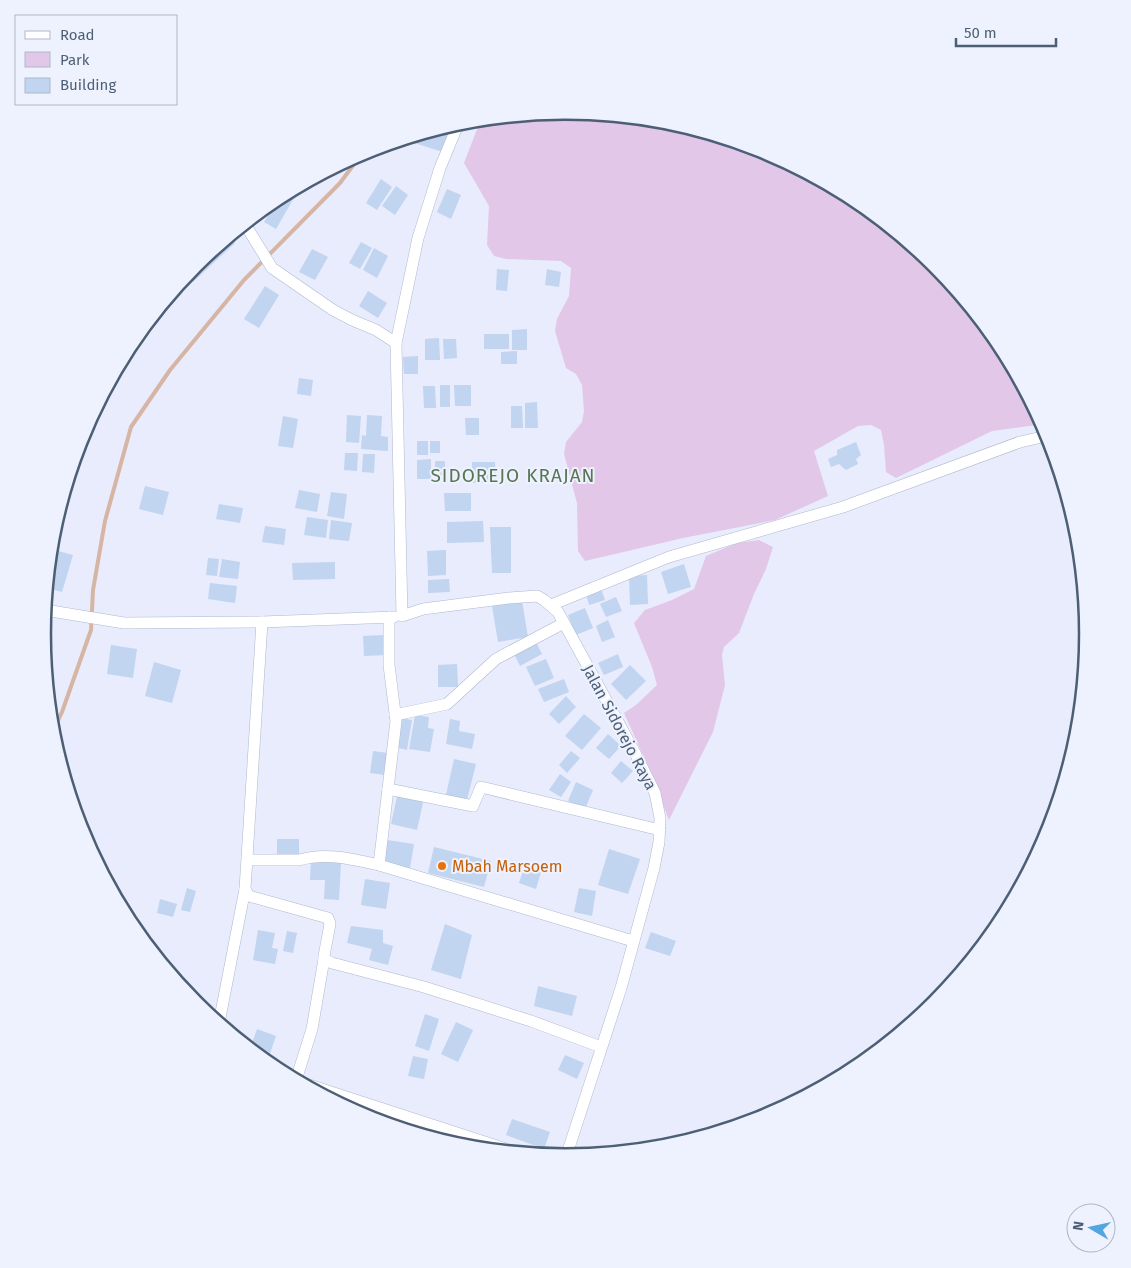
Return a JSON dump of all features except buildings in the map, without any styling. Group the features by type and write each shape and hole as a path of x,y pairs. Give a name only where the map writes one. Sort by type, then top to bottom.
{"street":[{"path":"401,607 396,343 418,238 440,168 455,132"},
{"path":"248,229 272,268 333,310 376,330 396,343"},
{"path":"52,612 124,623 262,622 389,617 401,607 423,609 537,596 551,605 669,557 843,507 1020,442 1041,436"},
{"name":"Jalan Sidorejo Raya","path":"551,605 558,612 635,752 655,793 660,818 654,868 634,942 569,1148"},
{"path":"379,865 396,721 389,665 389,617"},
{"path":"220,1016 245,889 262,622"},
{"path":"395,715 447,704 496,659 564,623"},
{"path":"388,789 473,806 481,787 660,830"},
{"path":"248,860 299,860 340,856 379,865 634,942"},
{"path":"245,889 248,896 328,918 330,924 312,1029 298,1073"},
{"path":"324,959 332,963 433,990 531,1021 601,1047"},
{"path":"339,1096 457,1136"}],"green space":[{"path":"532,121 599,121 633,124 699,137 731,147 793,173 851,206 905,247 929,270 952,295 993,348 1011,377 1035,425 992,431 896,478 886,472 881,430 871,425 858,426 814,451 828,496 775,520 683,538 585,561 578,551 577,503 564,454 566,442 582,422 584,411 582,385 576,374 566,368 555,331 557,319 569,296 571,268 561,261 506,259 494,256 487,245 489,206 464,163 478,128"},
{"path":"759,540 773,547 766,569 739,633 724,647 722,655 725,685 713,732 669,820 648,766 624,713 636,705 657,685 652,667 634,623 645,610 694,589 706,556 737,543"}],"waterway":[{"path":"59,719 91,630 93,590 105,521 131,427 170,370 244,280 340,183 352,167"}],"place":[{"name":"Mbah Marsoem","path":"442,866"}],"district":[{"name":"SIDOREJO KRAJAN","path":"513,475"}]}
